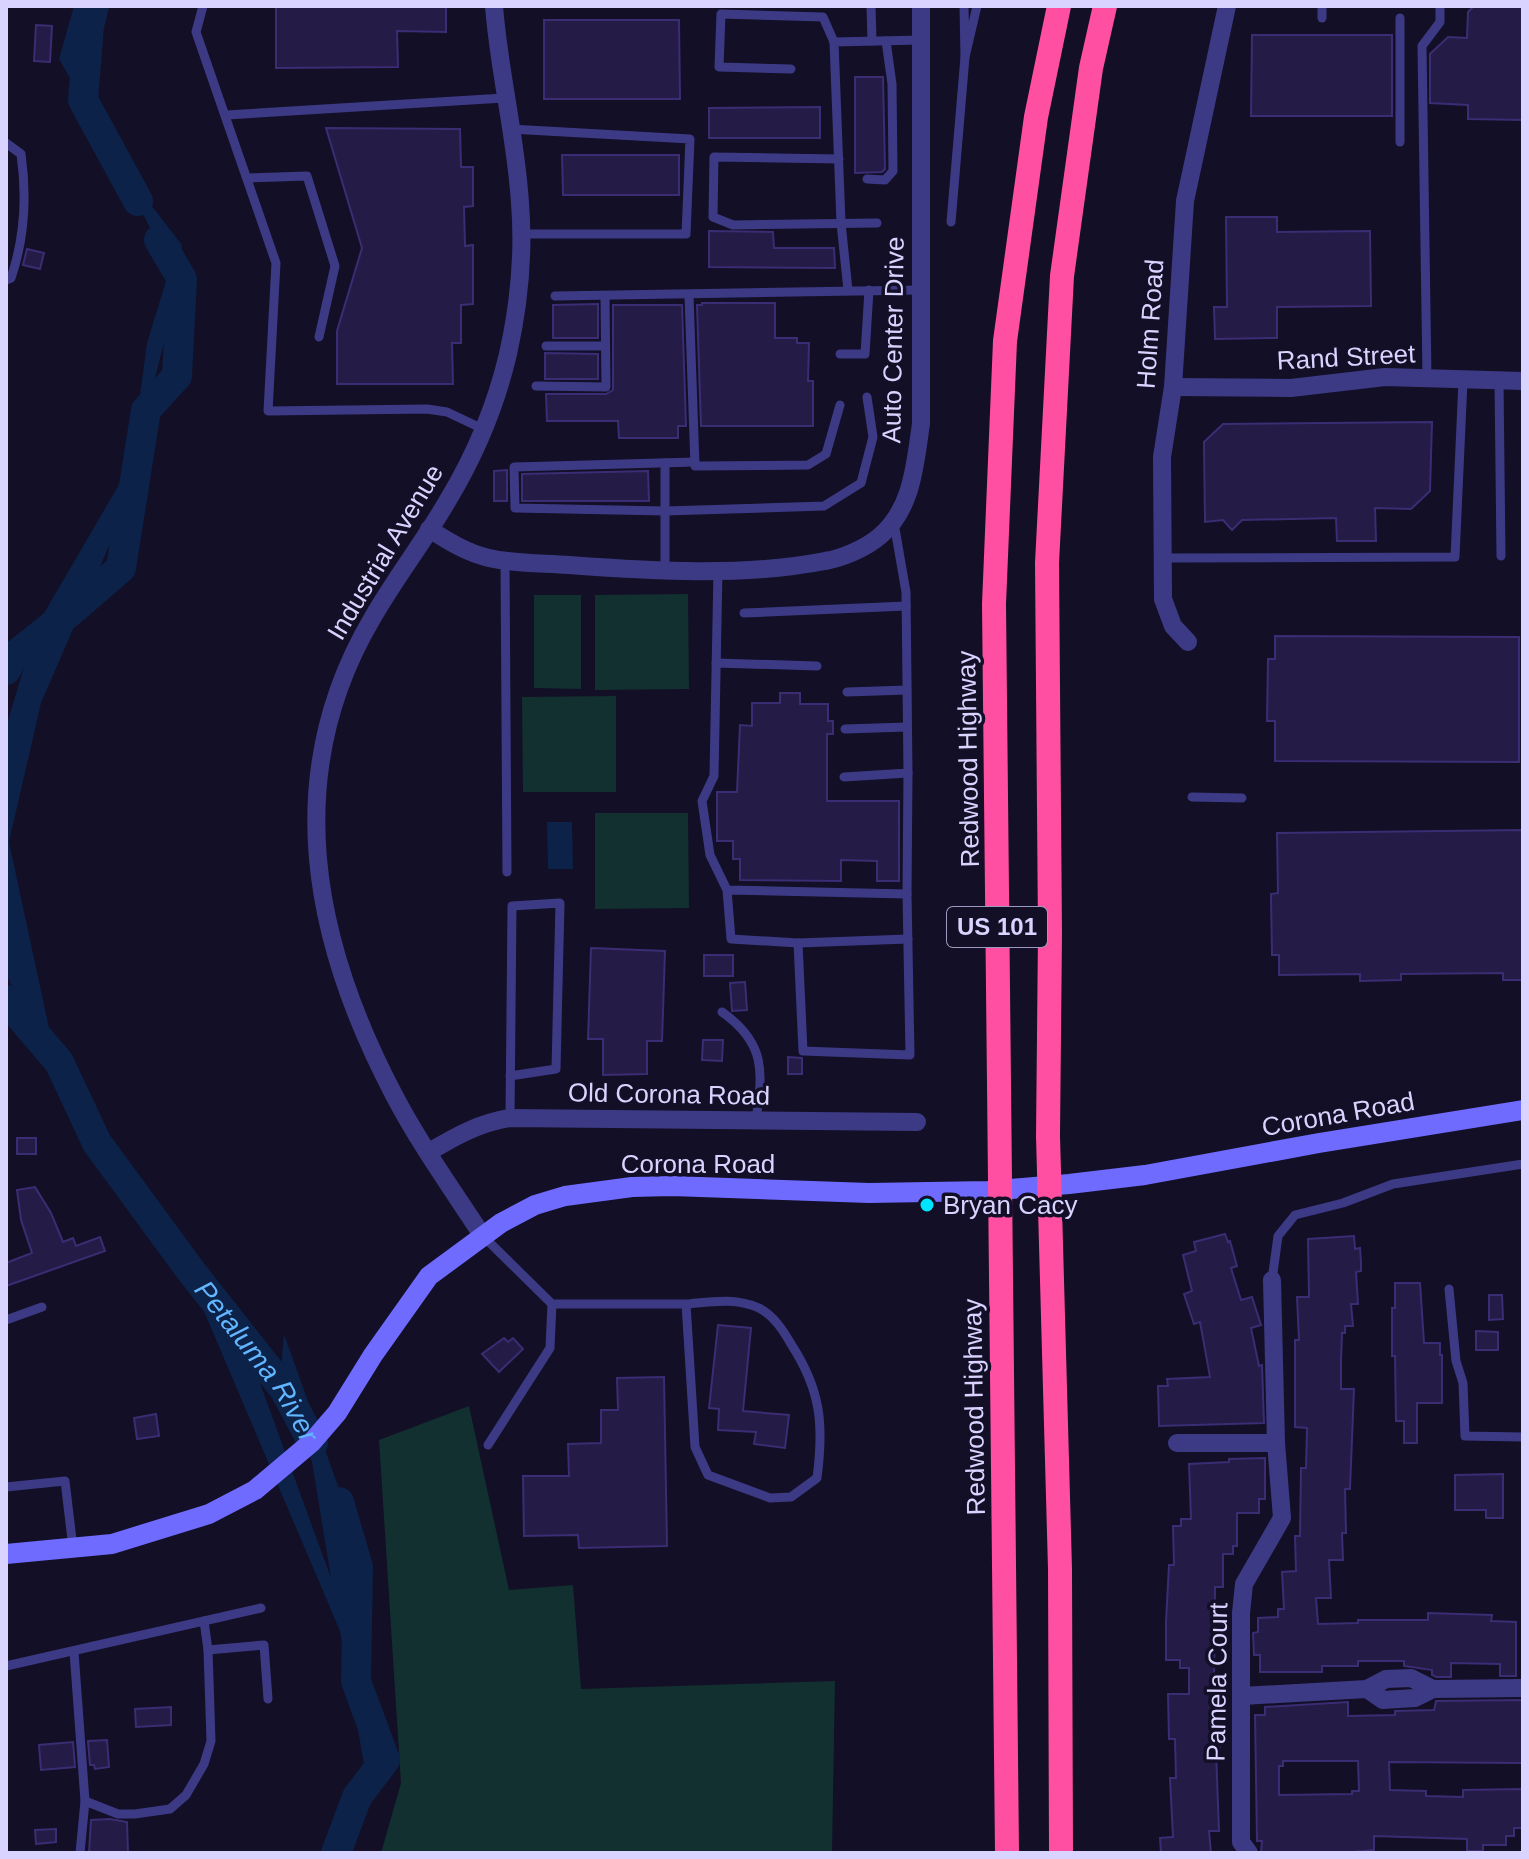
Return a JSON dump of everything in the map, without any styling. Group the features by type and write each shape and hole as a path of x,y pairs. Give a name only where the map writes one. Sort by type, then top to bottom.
{"highway":[{"name":"Redwood Highway","path":"1007,1853 994,604 1005,341 1036,117 1059,6"},
{"name":"US 101","path":"1061,1853 1060,1569 1048,1136 1047,563 1062,276 1089,84 1105,6"}],"main road":[{"name":"Corona Road","path":"6,1554 112,1544 209,1514 255,1490 312,1442 337,1413 373,1355 429,1276 482,1235 535,1205 565,1196 672,1186 869,1193 988,1191 1145,1175 1523,1110"}],"street":[{"name":"Industrial Avenue","path":"482,1235 396,1098 348,996 321,895 315,845 315,798 320,755 341,681 372,617 447,503 483,429 508,354 520,275 522,234 517,169 504,98 494,6"},
{"name":"Auto Center Drive","path":"429,529 474,554 505,561 748,571 827,561 881,536 900,511 912,485 921,424 921,6"},
{"name":"Holm Road","path":"1188,642 1173,626 1163,599 1162,457 1173,387 1185,201 1227,6"},
{"name":"Rand Street","path":"1173,387 1291,388 1385,377 1523,381"},
{"name":"Old Corona Road","path":"429,1152 470,1129 490,1121 510,1118 917,1122"},
{"name":"Pamela Court","path":"1249,1853 1241,1842 1241,1613 1244,1584 1282,1518 1276,1443 1272,1280"},
{"path":"1177,1443 1276,1443"},
{"path":"1242,1696 1367,1689 1383,1700 1415,1698 1433,1689 1523,1688"}],"lane":[{"path":"203,6 196,32 276,263 268,411 427,409 447,412 483,429"},
{"path":"823,6 823,17 834,42 841,223 848,290"},
{"path":"871,6 872,41"},
{"path":"951,222 965,57 964,6"},
{"path":"965,57 977,6"},
{"path":"1322,6 1322,18"},
{"path":"1427,378 1422,46 1440,22 1440,6"},
{"path":"791,69 719,67 721,14 823,17"},
{"path":"1400,18 1400,142"},
{"path":"834,42 921,40"},
{"path":"867,179 885,180 893,171 892,84 886,41"},
{"path":"227,115 504,98"},
{"path":"510,129 690,139 686,234 522,234"},
{"path":"6,143 21,154 25,183 22,247 11,278 6,280"},
{"path":"839,159 714,157 713,217 733,225 877,223"},
{"path":"248,178 307,176 335,266 319,337"},
{"path":"840,354 865,354 869,290"},
{"path":"555,296 921,290"},
{"path":"689,296 695,466 808,465 826,454 840,405"},
{"path":"536,386 606,387 605,297"},
{"path":"546,346 605,346"},
{"path":"1163,558 1455,557 1463,381"},
{"path":"1499,381 1501,556"},
{"path":"695,462 514,467 515,508 665,511 824,506 861,483 873,437 867,397"},
{"path":"665,463 665,569"},
{"path":"798,943 803,1051 910,1055 906,606 893,520"},
{"path":"505,561 507,872"},
{"path":"718,570 714,776 702,801 710,855 727,890 731,939 798,943 908,939"},
{"path":"744,613 906,606"},
{"path":"716,663 817,666"},
{"path":"847,692 907,690"},
{"path":"845,729 907,727"},
{"path":"844,777 908,773"},
{"path":"1192,797 1242,798"},
{"path":"727,890 907,894"},
{"path":"510,1076 556,1069 560,903 512,906 510,1076 510,1118"},
{"path":"722,1012 744,1029 755,1047 761,1066 756,1120"},
{"path":"1272,1280 1278,1236 1295,1215 1343,1203 1393,1184 1523,1164"},
{"path":"482,1235 552,1304 686,1304 732,1300 759,1308 778,1323 802,1360 818,1397 822,1439 817,1478 791,1497 770,1498 708,1475 695,1447 686,1304"},
{"path":"1449,1289 1456,1361 1463,1383 1465,1436 1523,1437"},
{"path":"488,1445 550,1348 552,1304"},
{"path":"6,1320 42,1307"},
{"path":"6,1487 65,1481 73,1548"},
{"path":"6,1666 261,1608"},
{"path":"85,1801 118,1814 135,1814 170,1809 186,1795 204,1764 211,1741 204,1621"},
{"path":"208,1650 264,1645 268,1699"},
{"path":"74,1652 85,1801 80,1853"}],"green space":[{"path":"688,594 689,689 595,690 595,595"},
{"path":"534,595 581,595 581,689 534,688"},
{"path":"616,696 616,792 523,792 522,697"},
{"path":"595,813 688,813 689,908 595,909"},
{"path":"469,1406 509,1590 573,1585 581,1689 835,1681 832,1853 381,1853 401,1783 379,1440"}],"water":[{"path":"74,6 88,6 76,65 145,197 182,245 176,295 154,382 151,449 41,703 9,842 52,1042 115,1153 236,1317 331,1578 312,1462 281,1368 284,1334 349,1517 356,1643 384,1766 345,1853 325,1853 364,1764 340,1631 180,1255 57,1082 6,974 6,727 36,627 131,464 147,343 170,268 113,154 59,59"},
{"path":"547,822 572,822 573,869 548,869"}],"building":[{"path":"276,6 446,6 446,32 397,31 398,67 276,68"},
{"path":"1474,6 1523,6 1523,120 1468,119 1468,105 1430,103 1430,54 1448,37 1467,38 1468,12"},
{"path":"544,20 679,20 680,99 544,99"},
{"path":"36,25 52,26 50,62 34,61"},
{"path":"1252,35 1392,35 1392,116 1251,116"},
{"path":"855,77 883,77 885,169 882,172 855,173"},
{"path":"820,107 820,138 709,138 709,108"},
{"path":"326,128 460,129 461,167 473,167 473,206 464,207 465,246 473,245 473,304 461,305 461,343 452,343 453,384 337,384 337,331 362,248"},
{"path":"562,155 679,155 679,195 563,195"},
{"path":"1226,217 1277,217 1277,232 1370,231 1371,306 1277,307 1277,338 1215,339 1214,307 1227,307"},
{"path":"709,231 773,232 774,248 834,248 835,268 709,267"},
{"path":"27,249 44,253 40,269 23,265"},
{"path":"775,303 775,338 797,338 797,343 809,343 808,381 813,381 813,426 701,426 697,305"},
{"path":"598,304 598,338 553,338 553,305"},
{"path":"613,305 682,305 686,426 678,426 678,438 619,438 618,421 547,421 546,394 606,394 613,390"},
{"path":"545,353 598,354 598,379 545,379"},
{"path":"1432,422 1430,491 1411,509 1375,508 1376,541 1337,541 1336,518 1242,520 1232,530 1223,520 1205,522 1204,442 1223,424"},
{"path":"507,470 507,501 494,501 494,471"},
{"path":"648,471 649,501 522,501 522,474"},
{"path":"1275,636 1519,637 1519,762 1275,761 1275,721 1267,721 1268,659 1275,659"},
{"path":"780,693 800,693 800,704 828,704 828,721 833,721 833,734 827,734 827,801 899,801 899,881 877,881 877,861 841,860 841,881 740,880 740,859 733,859 733,841 717,841 717,792 737,792 740,725 752,726 752,703 780,703"},
{"path":"1523,830 1523,980 1503,980 1503,973 1401,974 1401,980 1360,981 1360,974 1279,975 1279,955 1272,955 1271,894 1278,893 1277,833"},
{"path":"591,948 665,951 662,1041 647,1041 647,1074 603,1075 603,1039 588,1039"},
{"path":"704,955 733,955 733,976 704,976"},
{"path":"745,982 747,1010 732,1011 730,983"},
{"path":"703,1040 723,1040 722,1061 702,1060"},
{"path":"788,1057 802,1058 802,1074 788,1074"},
{"path":"17,1138 36,1138 36,1154 17,1154"},
{"path":"35,1187 51,1213 63,1242 73,1238 76,1246 100,1237 105,1251 6,1286 6,1263 32,1253 21,1220 17,1190"},
{"path":"1225,1234 1237,1266 1231,1268 1241,1300 1252,1297 1261,1325 1251,1328 1259,1366 1262,1365 1264,1423 1159,1426 1158,1386 1168,1386 1167,1379 1210,1377 1200,1322 1194,1324 1184,1294 1192,1291 1183,1255 1196,1251 1194,1242"},
{"path":"1354,1236 1355,1249 1360,1248 1361,1263 1361,1271 1356,1272 1358,1304 1351,1304 1353,1326 1345,1326 1345,1333 1342,1333 1341,1360 1341,1389 1354,1389 1350,1489 1345,1489 1346,1533 1342,1533 1343,1560 1329,1560 1331,1598 1316,1598 1318,1624 1358,1623 1358,1620 1428,1620 1428,1613 1492,1615 1491,1621 1516,1622 1516,1676 1500,1676 1500,1664 1451,1663 1451,1677 1436,1677 1432,1675 1432,1670 1404,1666 1404,1661 1358,1661 1358,1666 1322,1666 1322,1672 1260,1672 1260,1655 1254,1655 1253,1633 1258,1632 1258,1618 1278,1617 1278,1609 1284,1609 1282,1572 1296,1571 1295,1536 1300,1536 1301,1468 1306,1468 1307,1428 1295,1427 1295,1340 1299,1340 1297,1297 1309,1297 1308,1239"},
{"path":"1395,1283 1420,1283 1424,1343 1440,1343 1442,1355 1442,1403 1417,1403 1417,1443 1404,1443 1404,1421 1396,1421 1395,1356 1392,1356"},
{"path":"1489,1295 1502,1295 1503,1319 1489,1320"},
{"path":"718,1325 751,1328 743,1411 789,1415 785,1448 754,1444 756,1432 718,1430 719,1409 709,1408"},
{"path":"1476,1331 1498,1332 1498,1350 1476,1350"},
{"path":"504,1338 508,1342 513,1338 523,1349 499,1372 482,1354"},
{"path":"664,1377 667,1546 579,1548 578,1535 524,1536 523,1476 569,1476 568,1444 601,1443 601,1410 618,1410 617,1378"},
{"path":"156,1414 159,1436 137,1439 134,1418"},
{"path":"1265,1458 1265,1499 1259,1499 1259,1513 1237,1513 1237,1546 1233,1546 1233,1554 1223,1554 1223,1587 1215,1587 1214,1685 1218,1685 1220,1751 1216,1751 1219,1831 1209,1831 1211,1853 1161,1853 1160,1838 1173,1837 1170,1778 1176,1778 1175,1739 1169,1739 1168,1694 1189,1694 1189,1668 1180,1668 1180,1660 1166,1660 1166,1622 1169,1565 1174,1565 1173,1526 1181,1526 1181,1519 1191,1519 1189,1464"},
{"path":"1503,1474 1503,1518 1486,1518 1486,1510 1455,1510 1455,1475"},
{"path":"1523,1700 1522,1763 1389,1762 1390,1790 1426,1791 1426,1796 1463,1797 1463,1790 1522,1789 1522,1828 1514,1828 1514,1836 1506,1836 1506,1845 1483,1845 1483,1851 1467,1851 1467,1839 1374,1836 1374,1850 1261,1853 1262,1841 1257,1841 1255,1715 1265,1715 1265,1707 1348,1702 1348,1716 1395,1715 1395,1711 1434,1710 1436,1701","holes":["1283,1761 1358,1761 1359,1791 1352,1791 1352,1794 1279,1795 1279,1766 1283,1766"]},
{"path":"171,1707 171,1725 136,1727 135,1709"},
{"path":"107,1740 109,1767 95,1769 94,1765 90,1765 88,1741"},
{"path":"73,1742 75,1767 41,1770 39,1745"},
{"path":"91,1820 127,1822 128,1853 89,1853"},
{"path":"56,1829 56,1842 36,1844 35,1830"}],"waterway":[{"name":"Petaluma River","path":"94,6 89,26 83,100 138,201"},
{"name":"Petaluma River","path":"6,670 13,657 121,568 146,410 177,376 182,279 159,240"},
{"name":"Petaluma River","path":"6,1000 59,1062 97,1143 191,1271 284,1389 313,1443"},
{"name":"Petaluma River","path":"336,1853 357,1797 385,1760 356,1681 358,1567 339,1502"}],"place":[{"name":"Bryan Cacy","path":"927,1205"}]}
